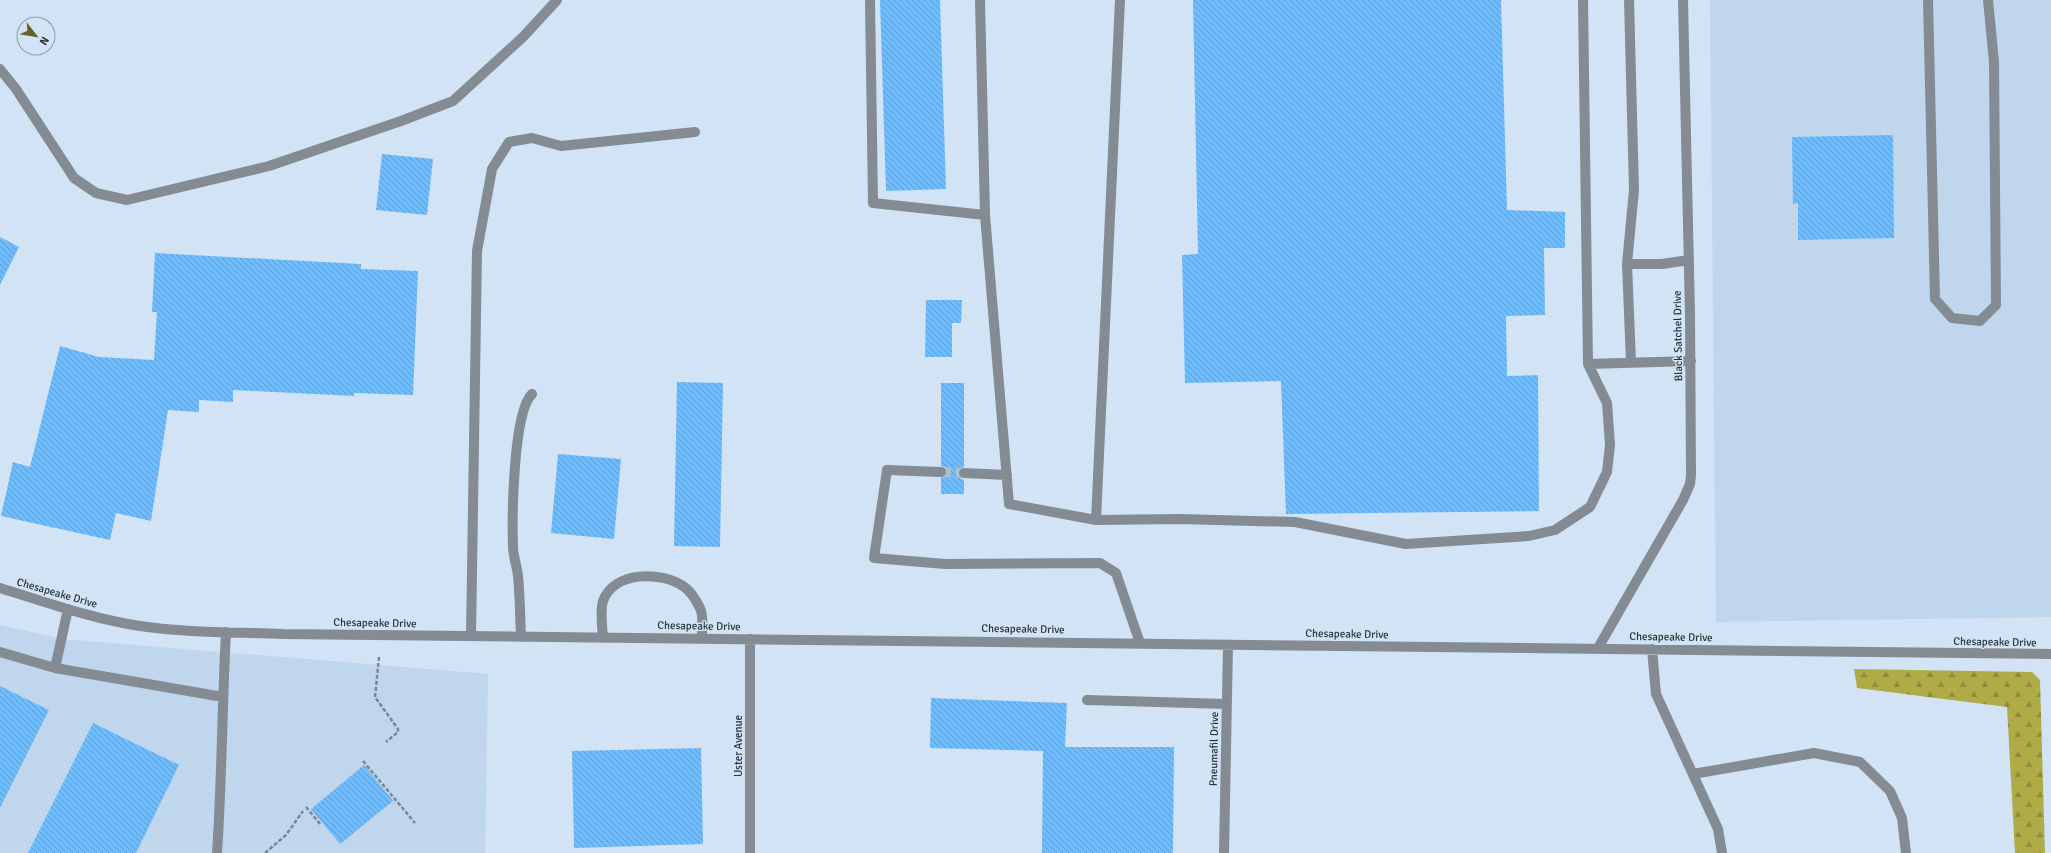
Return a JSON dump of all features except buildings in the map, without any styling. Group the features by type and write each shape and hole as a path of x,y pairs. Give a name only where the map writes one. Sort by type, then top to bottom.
{"street":[{"path":"0,69 16,89 74,178 96,193 126,200 269,166 401,121 453,101 523,37 557,0"},
{"path":"870,0 873,204 985,215"},
{"path":"980,0 985,215 1009,504 1096,520 1180,519 1295,522 1406,544 1529,536 1555,530 1590,507 1607,472 1610,445 1608,403 1588,364 1583,0"},
{"path":"1096,520 1120,0"},
{"path":"1629,0 1634,190 1627,264 1631,362"},
{"name":"Black Satchel Drive","path":"1598,648 1690,484 1689,260 1682,0"},
{"path":"1928,0 1935,299 1952,318 1980,321 1996,305 1994,62 1988,0"},
{"path":"471,636 477,251 492,169 509,142 532,138 560,146 695,132"},
{"path":"1627,264 1662,264 1689,260"},
{"path":"1588,364 1690,361"},
{"path":"521,636 518,576 513,547 516,456 521,416 524,405 532,394"},
{"path":"941,472 887,470 874,558 945,564 1100,563 1116,573 1140,643"},
{"path":"964,473 1007,475"},
{"path":"602,637 603,602 608,592 624,579 656,577 672,580 684,587 694,598 701,610 702,638"},
{"name":"Chesapeake Drive","path":"0,588 68,609 139,626 163,629 226,632 2051,654"},
{"path":"55,668 68,609"},
{"path":"217,853 222,765 226,632"},
{"name":"Uster Avenue","path":"750,639 750,853"},
{"name":"Pneumafil Drive","path":"1224,853 1228,644"},
{"path":"1652,648 1656,694 1718,829 1722,853"},
{"path":"0,652 55,668 223,697"},
{"path":"1087,700 1227,704"},
{"path":"1693,774 1814,753 1860,762 1890,791 1902,818 1906,853"}],"path":[{"path":"379,657 375,697 398,729 398,732 386,742"},
{"path":"363,761 415,823"},
{"path":"306,807 321,825"},
{"path":"265,853 286,835 303,811"}],"shaded area":[{"path":"1710,0 2051,0 2051,617 1716,622"},
{"path":"0,625 62,639 488,674 485,853 0,853"}],"green space":[{"path":"1854,669 2032,672 2040,680 2045,853 2015,853 2007,707 1857,688"}],"tunnel":[{"path":"941,472 964,473"}]}
